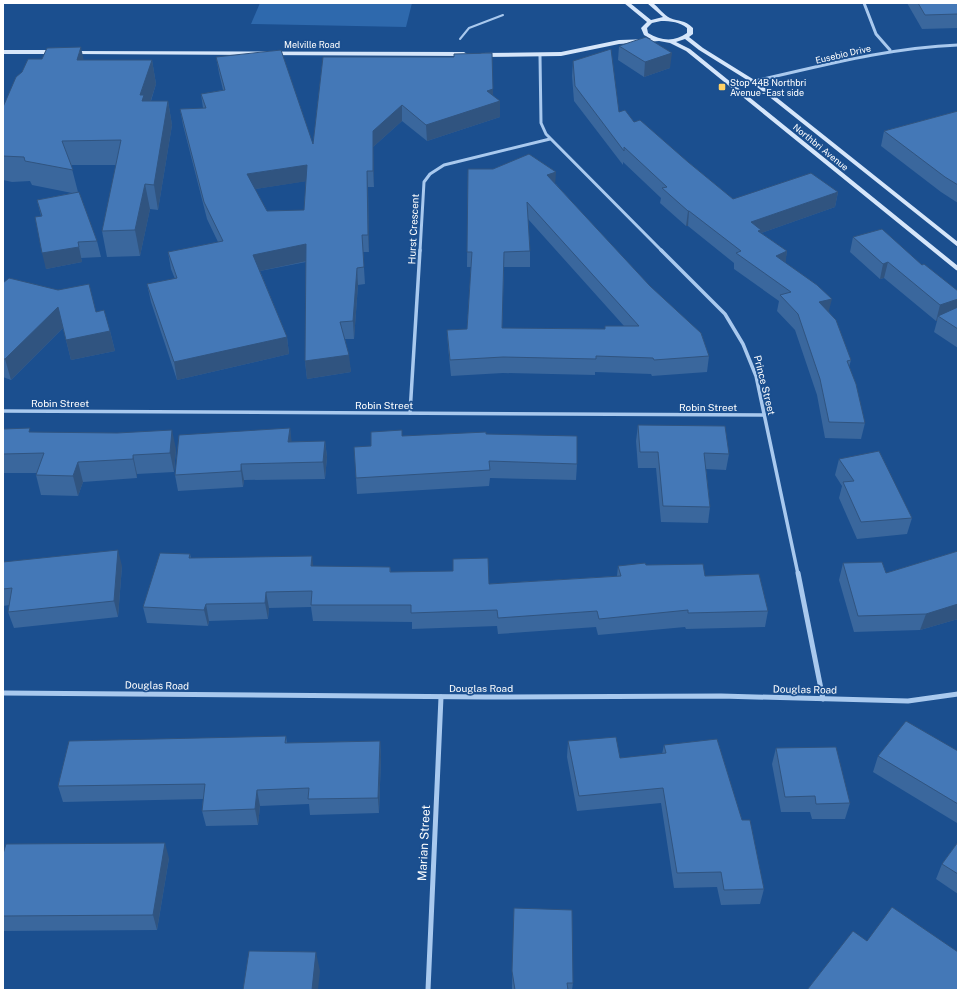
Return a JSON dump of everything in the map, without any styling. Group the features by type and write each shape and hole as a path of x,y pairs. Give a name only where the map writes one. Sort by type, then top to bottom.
{"street":[{"path":"627,3 650,22"},
{"path":"650,3 668,19"},
{"path":"864,3 876,34 890,50"},
{"path":"658,40 649,36 644,31 646,24 668,19 682,22 690,28 690,34 686,37 671,41"},
{"name":"Melville Road","path":"619,42 644,31"},
{"name":"Northbri Avenue","path":"686,37 701,49 754,82 958,245"},
{"name":"Melville Road","path":"66,52 540,56 561,54 619,42 658,40 671,41"},
{"name":"Northbri Avenue","path":"671,41 688,50 958,269"},
{"name":"Eusebio Drive","path":"732,86 890,50 919,46 958,45"},
{"path":"3,53 58,52"},
{"name":"Prince Street","path":"540,56 541,123 550,139 725,314 740,335 749,354 756,376 816,658 823,699"},
{"name":"Hurst Crescent","path":"410,413 424,182 430,174 444,165 550,139"},
{"name":"Robin Street","path":"3,411 764,415"},
{"name":"Douglas Road","path":"3,693 721,696 908,701 958,694"},
{"name":"Marian Street","path":"428,990 441,696"}],"lane":[{"path":"460,39 469,28 503,15"}],"shaded area":[{"path":"260,3 412,3 406,27 251,24"}],"building":[{"path":"918,3 958,3 958,14 925,15"},
{"path":"646,37 672,53 645,62 619,46"},
{"path":"81,47 77,60 152,60 140,95 144,95 142,101 168,101 154,185 145,184 135,230 102,231 121,140 62,141 73,170 25,161 24,157 3,156 3,107 16,77 22,72 28,59 42,59 47,48"},
{"path":"611,49 619,112 625,110 634,122 640,120 733,199 811,173 838,192 751,222 761,230 758,231 787,251 776,256 817,285 832,299 819,302 836,320 851,360 847,361 856,384 865,423 829,422 820,379 798,314 780,295 791,292 736,253 741,251 688,211 662,188 667,187 624,147 624,151 575,86 573,61"},
{"path":"281,50 313,144 323,57 454,57 454,54 492,53 493,89 487,91 500,101 426,125 402,105 373,131 373,171 367,171 368,235 362,235 364,267 357,268 353,321 340,322 349,355 305,361 306,244 253,255 287,337 174,362 147,284 177,278 168,252 223,241 204,202 180,109 206,108 201,94 225,90 216,57","holes":["307,165 304,210 267,211 247,174"]},
{"path":"958,111 958,185 945,177 884,131"},
{"path":"529,154 556,172 547,175 650,286 701,333 709,356 654,360 653,358 596,356 596,359 503,357 450,360 447,330 467,329 472,252 467,252 468,169 493,169","holes":["527,202 639,326 605,326 605,329 502,328 504,252 530,251"]},
{"path":"79,192 97,241 78,242 79,247 42,253 35,217 42,216 37,200"},
{"path":"882,229 922,265 924,264 958,291 958,299 940,305 888,262 883,264 853,237"},
{"path":"9,278 58,290 89,284 96,312 104,310 110,331 66,340 58,307 5,359 3,359 3,283"},
{"path":"958,307 958,329 938,316"},
{"path":"638,425 725,426 729,454 704,453 710,507 663,506 658,452 640,452"},
{"path":"30,428 29,432 117,433 172,430 170,453 133,455 133,459 78,462 73,476 36,475 44,453 3,454 3,429"},
{"path":"290,428 288,442 325,441 323,462 241,464 241,471 175,475 179,435"},
{"path":"402,430 402,436 486,432 486,434 577,436 577,464 489,461 490,470 356,478 354,447 371,446 371,432"},
{"path":"879,451 912,518 861,522 843,482 854,481 839,459"},
{"path":"118,550 114,601 8,612 12,588 3,589 3,562"},
{"path":"958,551 958,604 926,614 858,616 843,563 882,562 886,573"},
{"path":"160,553 190,554 189,558 312,556 311,566 390,567 390,572 453,571 453,559 488,558 489,584 621,576 618,566 645,563 646,565 703,564 705,576 759,574 768,611 688,613 688,610 599,619 597,611 498,618 497,610 411,613 411,605 311,605 312,591 266,592 265,603 206,604 204,610 143,607"},
{"path":"906,721 958,751 958,804 878,756"},
{"path":"286,736 285,743 380,741 378,798 308,799 309,788 257,790 255,809 202,811 205,784 58,786 69,741"},
{"path":"616,737 620,758 666,753 664,745 717,739 742,820 750,820 764,889 724,890 721,872 677,873 663,788 579,796 568,741"},
{"path":"836,747 850,803 816,804 815,796 785,797 776,748"},
{"path":"958,842 958,874 942,864"},
{"path":"165,843 153,915 3,916 3,854 6,844"},
{"path":"892,907 958,952 958,990 807,990 853,931 867,941"},
{"path":"514,908 572,910 573,983 567,983 568,990 515,990 512,971"},
{"path":"249,951 316,952 312,990 243,990"}],"place":[{"name":"Stop 44B Northbri Avenue - East side","path":"722,87"}]}
